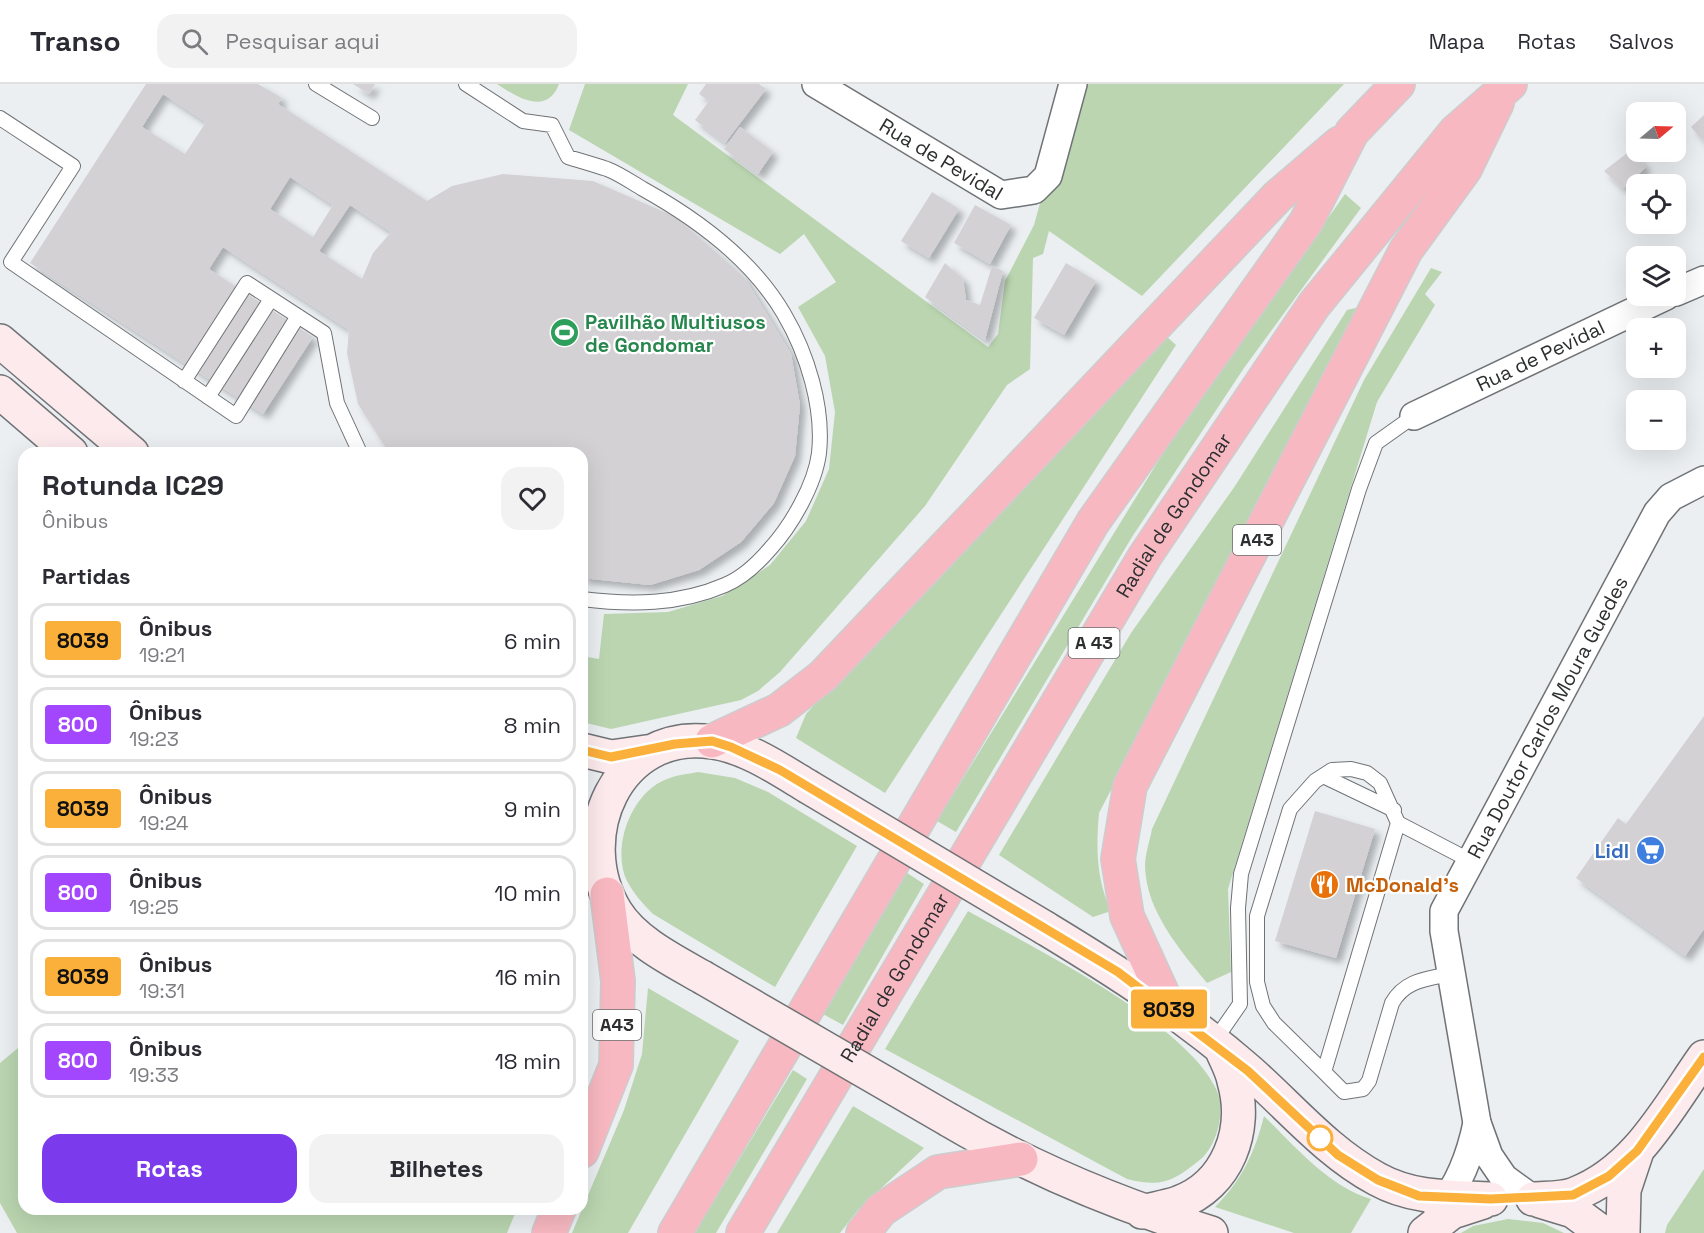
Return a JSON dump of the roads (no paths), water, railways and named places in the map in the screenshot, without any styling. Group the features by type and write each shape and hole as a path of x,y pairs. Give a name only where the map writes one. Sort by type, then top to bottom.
{"highway":[{"path":"712,741 779,710 823,676 1278,196 1352,132 1398,84"},
{"name":"A43","path":"1169,1008 1127,916 1118,858 1130,786 1406,250 1465,170 1505,89"},
{"name":"Radial de Gondomar","path":"743,1233 1152,546 1314,305 1456,131 1505,89"},
{"path":"675,1233 1093,522 1306,222 1352,132"},
{"name":"A43","path":"588,1136 616,1065 618,981 607,894"},
{"path":"863,1233 880,1210 938,1172 1021,1160"},
{"path":"549,1233 556,1215"}],"main road":[{"path":"0,341 125,447"},
{"path":"0,392 64,447"},
{"path":"588,751 611,757 655,750 675,744 712,741 741,752 807,786 1118,972 1169,1008 1248,1071 1338,1155 1378,1180 1419,1196 1533,1199 1573,1195 1609,1176 1637,1151 1704,1057"},
{"path":"655,750 627,771 614,786 590,831 600,876 607,894 627,926 672,959 702,977 1021,1160 1142,1212 1211,1233"},
{"path":"1142,1212 1179,1203 1216,1180 1233,1150 1239,1118 1235,1081 1218,1047"},
{"path":"1623,1233 1624,1190 1637,1151"},
{"path":"1423,1233 1452,1212 1491,1199"},
{"path":"1533,1199 1573,1211 1603,1233"}],"street":[{"name":"Rua de Pevidal","path":"816,84 1001,195 1034,190 1048,176 1073,84"},
{"path":"1686,288 1704,280"},
{"name":"Rua de Pevidal","path":"1414,416 1645,306"},
{"name":"Rua Doutor Carlos Moura Guedes","path":"1533,1199 1503,1178 1489,1156 1477,1123 1450,974 1444,931 1444,911 1657,513 1671,497 1704,480"},
{"name":"Rua Doutor Carlos Moura Guedes","path":"1423,1233 1456,1187 1471,1150 1477,1123"}],"lane":[{"path":"316,84 372,118"},
{"path":"466,84 523,121 552,125 568,157 609,170 691,216 760,280 784,314 803,353 818,411 819,454 806,494 787,531 758,563 727,585 693,597 647,604 588,599"},
{"path":"0,118 73,166 11,262 236,416 298,316"},
{"path":"184,381 247,284 324,333 337,403 357,447"},
{"path":"208,397 271,299"},
{"path":"1218,1047 1240,1004 1238,908 1241,874 1359,489 1376,443 1414,416"},
{"path":"1324,1072 1396,817 1380,783 1367,773 1351,769 1332,770 1290,809 1257,916 1257,982 1263,1006 1274,1023 1344,1092 1363,1089 1369,1081 1392,1003 1398,991 1419,980 1450,974"},
{"path":"1323,776 1471,861"}],"place":[{"name":"Pavilhão Multiusos de Gondomar","path":"564,333"},
{"name":"Lidl","path":"1650,851"},
{"name":"McDonald's","path":"1325,885"}]}
